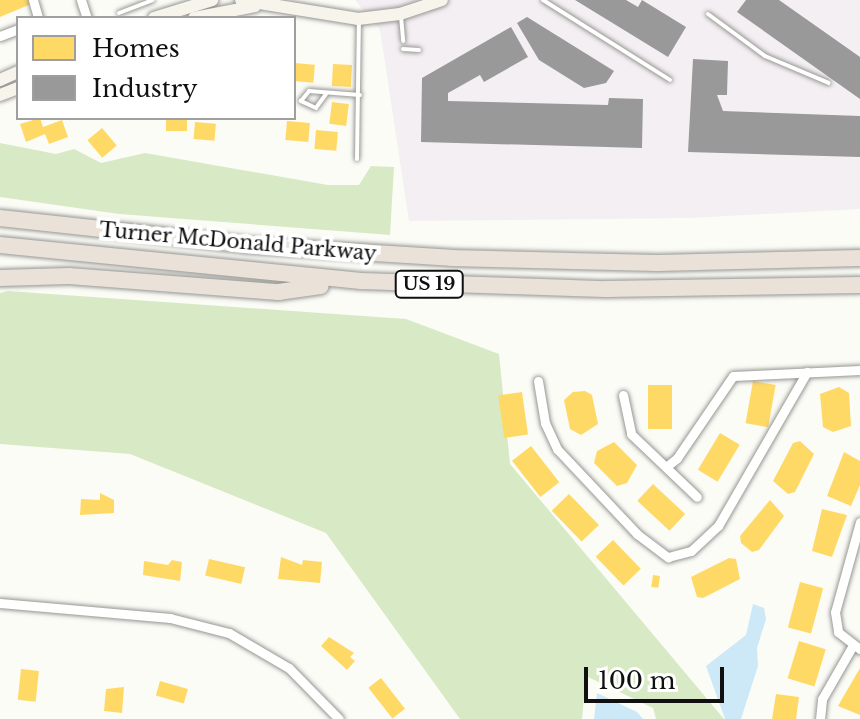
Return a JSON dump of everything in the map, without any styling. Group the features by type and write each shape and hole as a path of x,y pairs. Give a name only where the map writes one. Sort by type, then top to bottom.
{"highway":[{"name":"Turner McDonald Parkway","path":"0,218 209,242 439,258 658,263 860,258"},
{"name":"Turner McDonald Parkway","path":"0,245 361,281 606,289 860,285"},
{"path":"0,278 69,276 278,292 361,281"}],"street":[{"path":"160,16 212,0"},
{"path":"241,0 312,15 358,19 400,14 442,0"},
{"path":"204,16 258,5"},
{"path":"666,467 677,458 733,376 860,370"},
{"path":"538,381 545,423 557,449 637,534 668,557 691,551 718,526 807,372"},
{"path":"623,395 631,434 697,497"},
{"path":"820,719 822,699 856,647 838,632 835,612 860,522"},
{"path":"0,603 170,618 229,633 289,668 339,719"}],"lane":[{"path":"119,13 153,0"},
{"path":"312,15 313,0"},
{"path":"543,0 670,80"},
{"path":"145,3 152,16"},
{"path":"400,14 403,41"},
{"path":"708,14 765,56 829,83"},
{"path":"357,159 360,95 358,19"},
{"path":"403,49 419,50"},
{"path":"326,94 316,108 301,101 309,91 360,95"}],"shaded area":[{"path":"355,0 860,0 860,209 690,218 409,221 380,30"}],"green space":[{"path":"0,143 56,154 74,149 101,163 145,153 328,185 359,185 371,166 394,167 390,235 119,214 0,197"},
{"path":"8,291 406,319 499,354 510,464 724,719 656,719 653,708 586,676 582,719 460,719 326,533 130,454 0,444 0,293"}],"water":[{"path":"753,604 764,608 766,619 757,648 758,666 741,719 725,719 706,666 746,635"},
{"path":"597,693 637,712 643,719 594,719"}],"building: Homes":[{"path":"0,0 29,0 31,4 0,17"},
{"path":"296,63 315,65 313,83 296,81"},
{"path":"333,64 352,65 351,87 332,86"},
{"path":"332,102 349,104 346,126 329,124"},
{"path":"41,120 43,127 62,120 68,137 49,144 45,134 26,142 20,124"},
{"path":"166,120 187,120 187,131 166,131"},
{"path":"287,121 310,123 308,142 285,140"},
{"path":"195,122 216,124 214,141 194,139"},
{"path":"102,128 117,146 102,158 87,140"},
{"path":"316,130 338,132 336,151 314,149"},
{"path":"753,381 776,385 768,427 746,423"},
{"path":"648,385 672,385 672,429 648,429"},
{"path":"839,387 849,393 851,426 833,432 823,427 820,394"},
{"path":"585,391 592,395 598,424 581,435 570,429 564,400 573,392"},
{"path":"522,392 528,435 504,438 498,395"},
{"path":"720,433 740,445 718,482 698,470"},
{"path":"800,441 814,454 795,492 788,494 773,481 793,443"},
{"path":"614,442 637,465 627,483 617,486 594,463 597,451"},
{"path":"531,446 559,482 540,497 512,461"},
{"path":"844,452 860,461 860,485 851,506 827,496"},
{"path":"653,484 685,514 669,531 637,501"},
{"path":"100,493 114,500 114,513 80,515 81,499 100,500"},
{"path":"569,494 599,525 582,542 552,511"},
{"path":"770,500 784,516 759,550 752,552 741,543 740,536"},
{"path":"822,509 847,515 832,557 812,551"},
{"path":"613,540 641,569 624,585 596,557"},
{"path":"281,557 302,565 303,560 322,562 320,583 278,579"},
{"path":"729,558 736,559 740,579 703,598 697,597 691,577"},
{"path":"209,559 245,567 241,584 205,576"},
{"path":"172,560 182,562 180,581 143,575 144,561 168,565"},
{"path":"653,575 660,576 658,588 651,587"},
{"path":"800,582 823,588 811,634 788,627"},
{"path":"329,637 354,653 350,657 355,661 347,670 321,646"},
{"path":"799,641 826,649 814,686 788,678"},
{"path":"860,668 860,715 838,706"},
{"path":"21,669 39,671 36,702 18,700"},
{"path":"381,678 405,709 392,719 368,688"},
{"path":"160,681 188,689 184,703 156,695"},
{"path":"124,687 122,713 104,711 106,689"},
{"path":"776,694 799,697 796,719 772,719"}],"building: Industry":[{"path":"575,0 626,0 638,7 642,0 686,27 668,57"},
{"path":"746,0 779,0 860,57 860,99 737,12"},
{"path":"527,17 614,71 606,83 584,88 539,60 517,23"},
{"path":"511,27 528,57 484,82 480,75 448,93 448,101 608,105 609,98 643,99 642,148 421,142 422,78"},
{"path":"693,59 728,61 727,95 717,95 723,111 860,116 860,157 688,152"}]}
